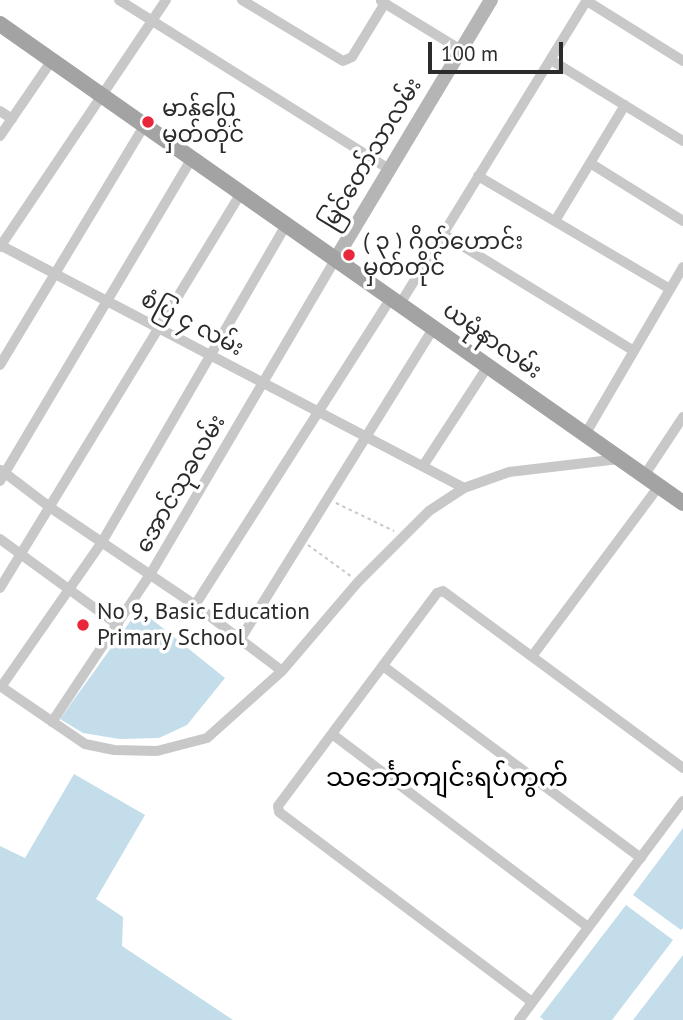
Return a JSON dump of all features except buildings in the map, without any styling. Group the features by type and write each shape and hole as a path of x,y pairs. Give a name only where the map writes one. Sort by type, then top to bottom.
{"main road":[{"name":"မြင်တော်သာလမ်း","path":"335,260 491,0"},
{"name":"ယမုံနာလမ်း","path":"0,24 683,503"}],"street":[{"path":"119,0 389,169"},
{"path":"0,246 166,0"},
{"path":"242,0 343,61 352,57 383,2 461,50"},
{"path":"195,604 318,411 443,234 587,1 683,61"},
{"path":"0,136 52,60"},
{"path":"551,60 683,141"},
{"path":"555,221 625,105"},
{"path":"0,111 12,119"},
{"path":"0,365 144,126"},
{"path":"192,158 2,474 151,573 282,671"},
{"path":"590,163 683,221"},
{"path":"478,176 670,289"},
{"path":"0,588 22,556 241,193"},
{"path":"286,225 102,542 0,687 85,744 114,750 157,751 207,738 282,671 358,582 429,511 464,488 509,472 619,459"},
{"path":"443,234 634,351"},
{"name":"စံပြ ၄ လမ်း","path":"0,246 464,488"},
{"name":"အောင်သုခလမ်း","path":"52,722 151,573 335,260"},
{"path":"586,433 683,267"},
{"path":"241,638 433,329"},
{"path":"424,466 488,366"},
{"path":"644,476 683,417"},
{"path":"533,655 659,486"},
{"path":"0,539 118,625"},
{"path":"532,1003 279,812 278,806 436,593 443,591 683,768"},
{"path":"383,666 641,858"},
{"path":"332,734 588,927"},
{"path":"519,1020 683,801"}],"path":[{"path":"329,499 406,536"},
{"path":"302,541 358,582"}],"water":[{"path":"139,609 225,678 187,725 159,738 120,739 83,733 60,719"},
{"path":"74,774 145,815 96,899 123,917 122,946 233,1020 0,1020 0,846 25,858"},
{"path":"683,828 683,928 681,930 633,895"},
{"path":"626,905 673,940 612,1020 544,1020 540,1017"},
{"path":"683,955 683,1020 633,1020"}],"place":[{"name":"မာန်ပြေ မှတ်တိုင်","path":"148,122"},
{"name":"( ၃ ) ဂိတ်ဟောင်း မှတ်တိုင်","path":"349,255"},
{"name":"No 9, Basic Education Primary School","path":"83,625"}],"district":[{"name":"သင်္ဘောကျင်းရပ်ကွက်","path":"447,779"}]}
